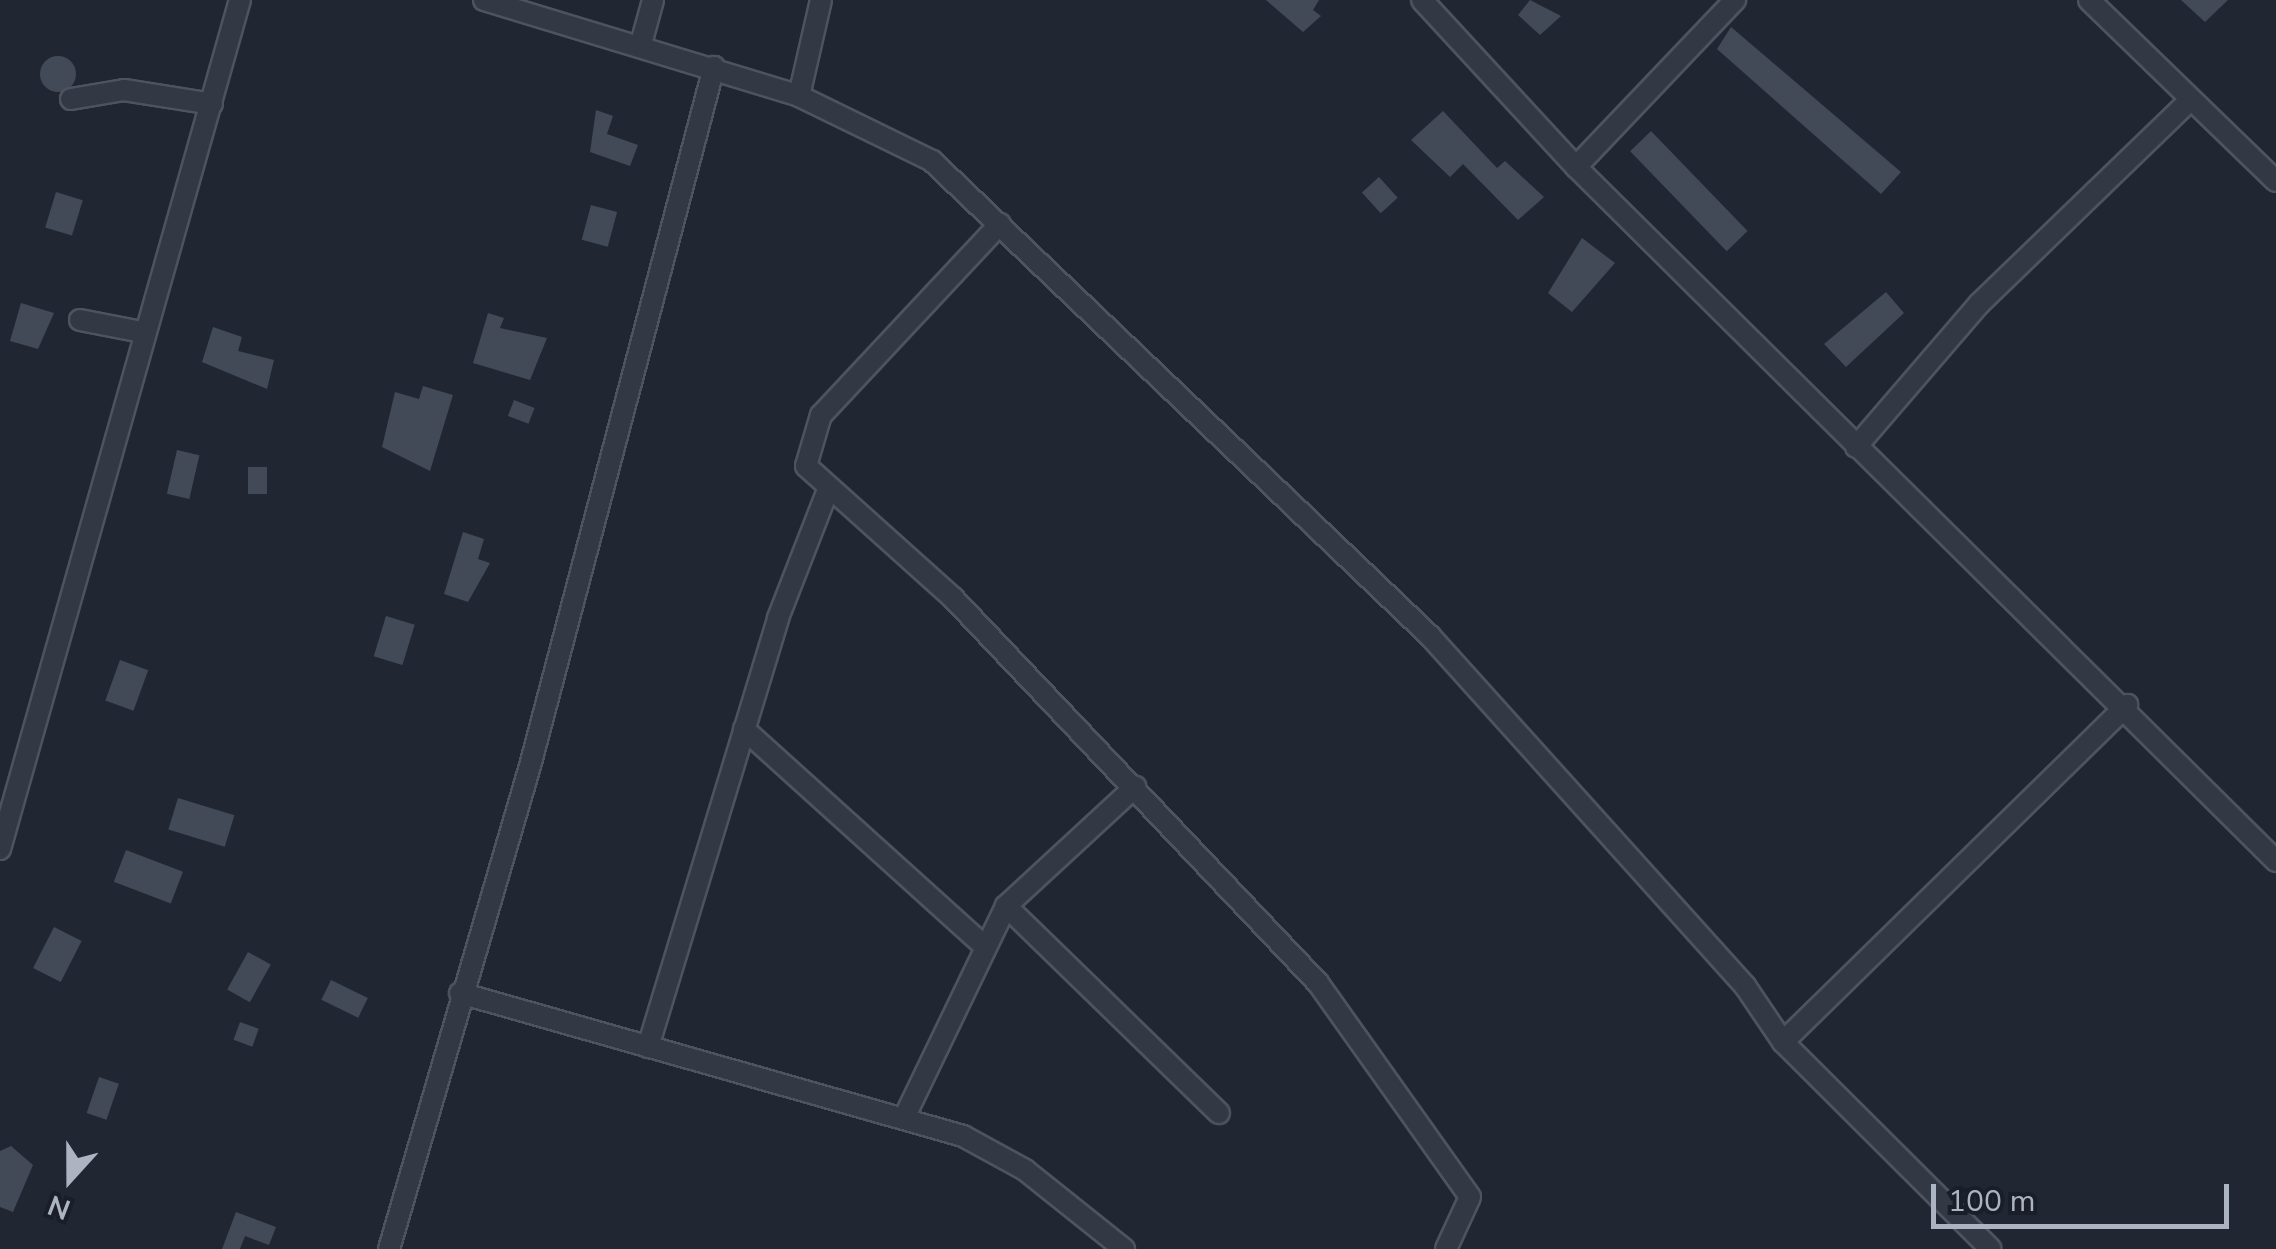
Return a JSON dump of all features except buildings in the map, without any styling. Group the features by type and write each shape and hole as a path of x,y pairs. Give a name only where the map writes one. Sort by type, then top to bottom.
{"street":[{"path":"0,849 142,332 240,0"},
{"path":"484,0 714,67 799,96 902,141 1000,224 1430,636 1745,986 1784,1042 1991,1249"},
{"path":"641,44 653,0"},
{"path":"799,96 821,0"},
{"path":"1422,0 1576,167 1856,447 2127,705 2276,861"},
{"path":"1576,167 1735,0"},
{"path":"2089,0 2189,102 2276,181"},
{"path":"389,1249 460,993 530,766 714,67"},
{"path":"71,99 124,90 212,104"},
{"path":"1856,447 1979,304 2189,102"},
{"path":"1000,224 821,414 806,466 827,492 953,598 1318,983 1452,1166 1470,1197 1446,1249"},
{"path":"80,320 142,332"},
{"path":"648,1047 744,729 827,492"},
{"path":"1784,1042 2127,705"},
{"path":"744,729 982,944"},
{"path":"904,1118 982,944 1006,906 1135,787"},
{"path":"1006,906 1219,1113"},
{"path":"460,993 904,1118 1025,1170 1124,1249"}]}
